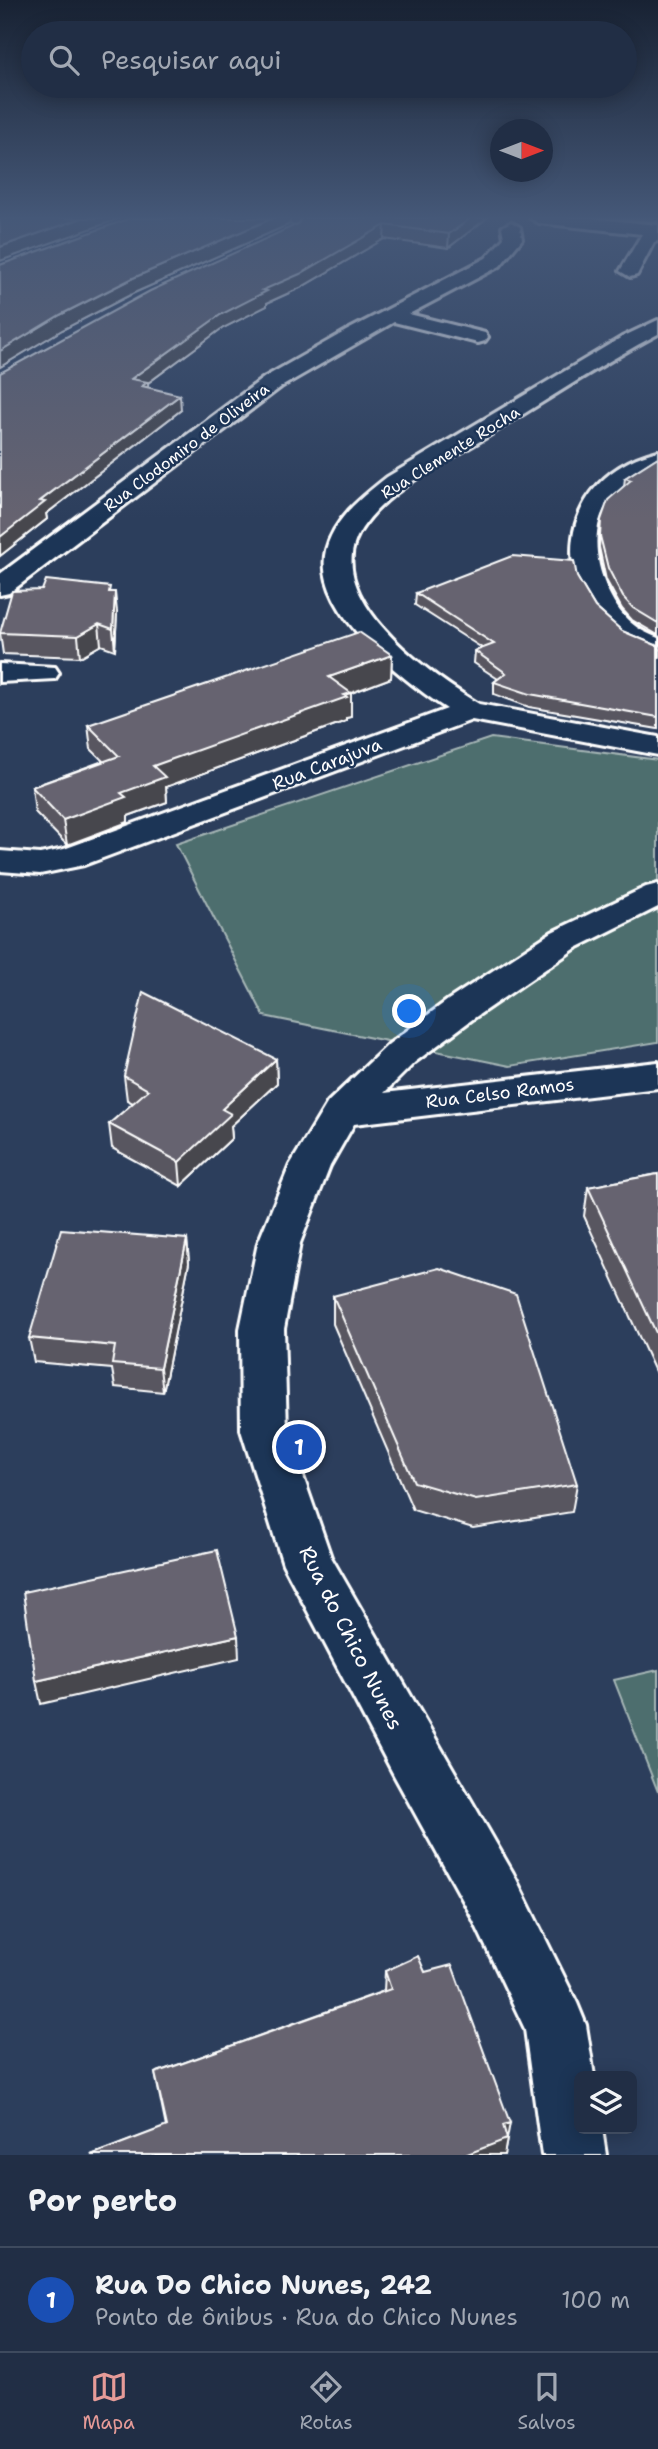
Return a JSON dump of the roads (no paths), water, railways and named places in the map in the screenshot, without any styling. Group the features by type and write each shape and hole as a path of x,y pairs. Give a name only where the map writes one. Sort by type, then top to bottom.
{"street":[{"name":"Rua Clodomiro de Oliveira","path":"0,587 273,382 385,319"},
{"path":"405,319 478,337"},
{"name":"Rua Clemente Rocha","path":"470,710 455,703 407,664 352,606 342,584 337,563 342,541 354,520 396,482 658,326"},
{"path":"658,458 625,472 594,505 586,527 586,553 594,593 607,612 621,628 636,639 658,648"},
{"path":"0,673 45,673"},
{"path":"470,710 658,746"},
{"name":"Rua Carajuva","path":"0,861 40,864 72,858 470,710"},
{"name":"Rua do Chico Nunes","path":"575,2155 555,2025 492,1894 308,1564 264,1430 262,1329 279,1243 310,1166 342,1112 402,1053 461,1009 564,940 658,894"},
{"name":"Rua Celso Ramos","path":"342,1112 658,1075"}],"place":[{"name":"Rua Do Chico Nunes, 242","path":"299,1447"}]}
